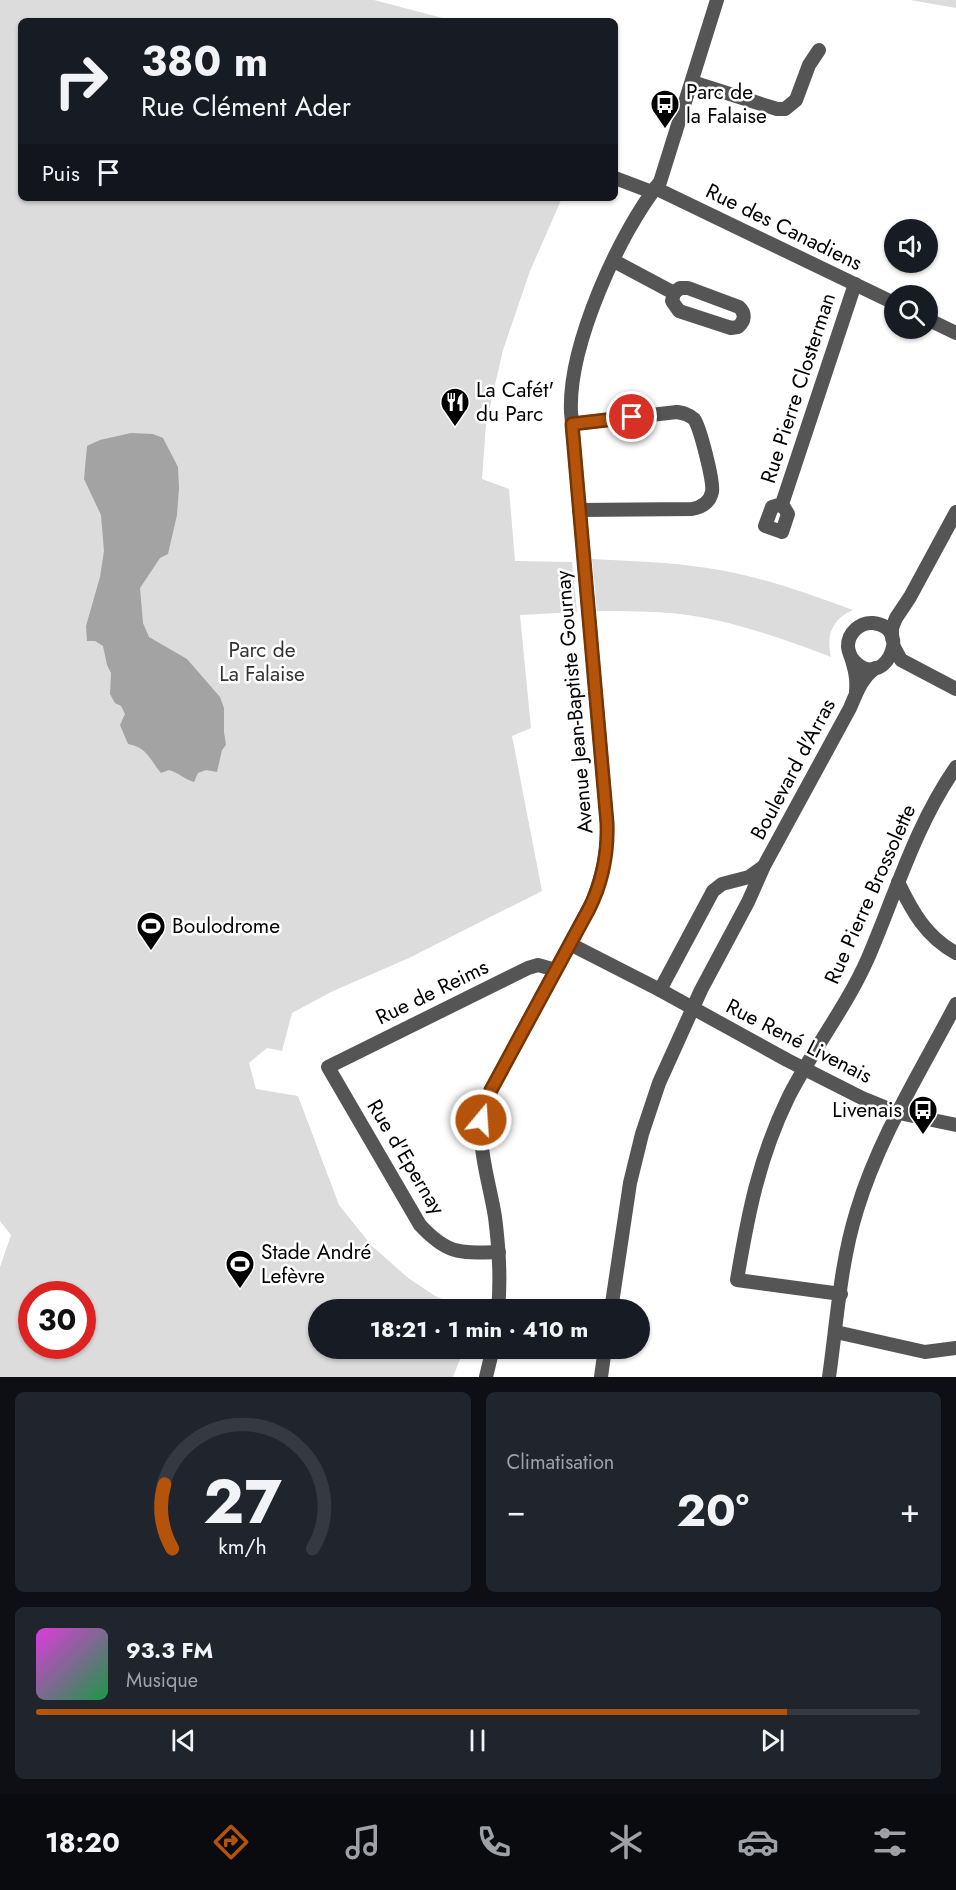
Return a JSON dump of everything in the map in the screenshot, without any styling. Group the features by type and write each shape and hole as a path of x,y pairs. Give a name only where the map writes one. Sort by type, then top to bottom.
{"street":[{"name":"Avenue Jean-Baptiste Gournay","path":"498,1299 499,1252 481,1144 482,1114 491,1090 598,888 608,830 570,395 579,350 591,313 642,205 660,182 717,0"},
{"path":"692,82 777,109 785,109 796,100 809,65 819,50"},
{"name":"Rue des Canadiens","path":"618,179 653,190 884,298"},
{"path":"614,261 674,293"},
{"name":"Rue Pierre Closterman","path":"782,504 855,284"},
{"path":"680,288 688,288 735,305 742,309 743,321 738,327 731,328 679,311 672,301 674,293 680,288"},
{"path":"938,324 956,333"},
{"path":"572,424 677,412 687,414 694,419 699,430 712,487 708,501 701,507 692,509 579,510"},
{"path":"881,665 891,656 893,625 956,512"},
{"path":"901,660 863,667 851,657 848,648 850,636 858,627 888,615 910,597"},
{"path":"866,624 881,626 888,631 901,660 956,689"},
{"name":"Boulevard d'Arras","path":"851,657 856,677 856,692"},
{"name":"Boulevard d'Arras","path":"613,1299 626,1205 637,1153 660,1083 693,1009 764,866 850,708 856,692 866,676 881,665"},
{"name":"Rue Pierre Brossolette","path":"841,1294 736,1280 746,1221 756,1178 778,1119 804,1068 860,974 925,817 956,767"},
{"path":"660,990 713,891 720,885 752,876 764,866"},
{"path":"898,882 926,930 940,943 956,952"},
{"path":"729,883 744,890 748,902"},
{"name":"Rue René Livenais","path":"570,944 862,1098 898,1113 956,1125"},
{"name":"Rue de Reims","path":"328,1066 528,968 538,965 555,970"},
{"path":"829,1377 845,1257 856,1212 870,1170 956,1004"},
{"name":"Rue d'Epernay","path":"328,1066 420,1225 439,1243 451,1250 499,1252"},
{"path":"836,1332 925,1352 956,1348"},
{"path":"486,1377 490,1359"},
{"path":"601,1377 604,1359"}],"green space":[{"name":"Parc de La Falaise","path":"0,0 374,0 443,18 18,18 18,201 561,201 530,271 503,350 486,424 482,479 509,489 515,561 572,562 577,612 520,615 531,728 512,736 542,891 409,958 331,992 292,1013 282,1051 267,1048 249,1063 256,1089 298,1096 339,1205 372,1246 407,1277 442,1299 308,1299 308,1359 460,1359 453,1377 0,1377 0,1267 11,1235 0,1221"},
{"path":"910,0 956,0 956,8"},
{"path":"592,559 664,563 726,571 781,585 853,610 840,618 832,629 829,642 831,657 757,631 699,617 659,612 597,611"}],"shaded area":[{"path":"131,433 153,434 163,438 178,467 177,515 168,554 160,558 140,588 143,623 149,637 187,659 220,697 224,708 226,745 222,750 217,772 206,770 198,773 194,782 169,770 161,773 144,751 128,744 120,725 125,714 110,694 111,673 103,646 95,641 87,641 86,626 100,577 104,551 101,515 84,479 87,446 100,440"}],"place":[{"name":"Parc de la Falaise","path":"665,130"},
{"name":"La Cafét' du Parc","path":"455,428"},
{"name":"Boulodrome","path":"151,952"},
{"name":"Livenais","path":"923,1136"},
{"name":"Stade André Lefèvre","path":"240,1290"}],"route":[{"path":"481,1120 484,1105 491,1090 589,909 600,881 608,830 572,424 632,417"}]}
